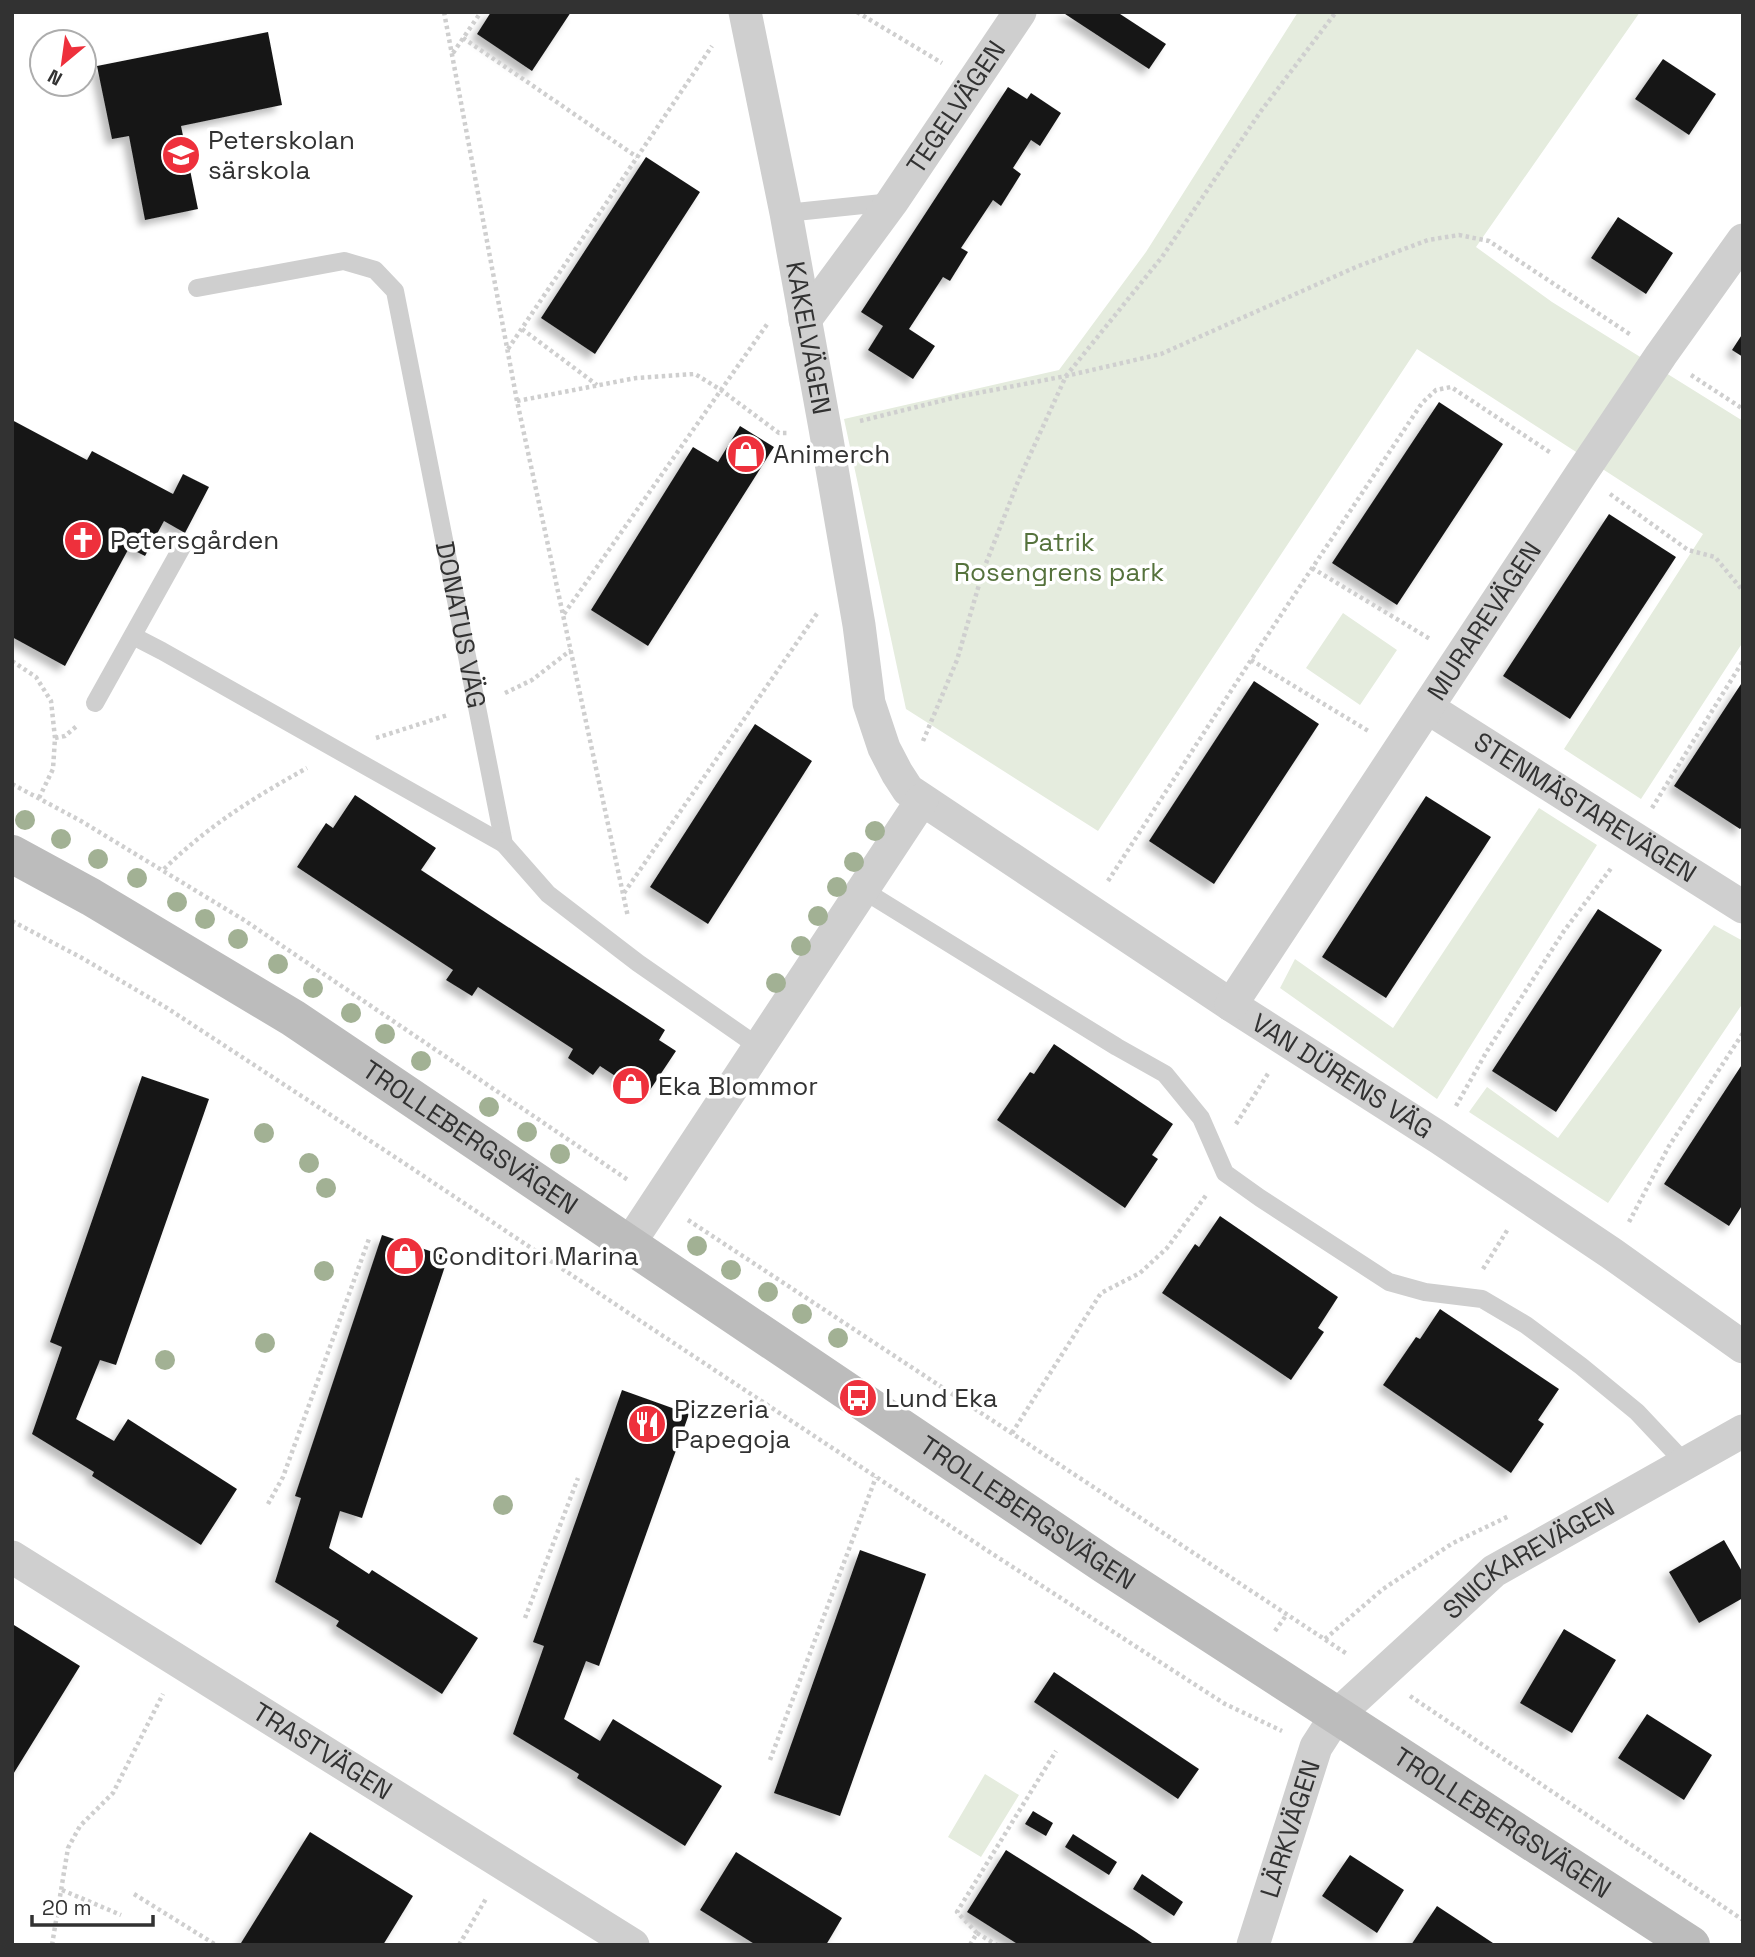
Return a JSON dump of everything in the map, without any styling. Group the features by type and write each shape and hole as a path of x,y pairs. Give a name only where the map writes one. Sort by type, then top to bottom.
{"street":[{"name":"KAKELVÄGEN","path":"745,12 786,213 825,428 859,625 869,703 884,748 897,773 908,790 930,805"},
{"name":"TEGELVÄGEN","path":"805,320 892,202 1020,12"},
{"name":"MURAREVÄGEN","path":"1231,1005 1581,474 1743,240"},
{"name":"STENMÄSTAREVÄGEN","path":"1428,708 1743,907"},
{"name":"VAN DÜRENS VÄG","path":"930,805 1231,1005 1438,1137 1611,1253 1743,1347"},
{"path":"628,1244 863,890 930,805"},
{"name":"TROLLEBERGSVÄGEN","path":"12,854 91,897 293,1018 1105,1564 1326,1731 1691,1945"},
{"name":"SNICKAREVÄGEN","path":"1326,1731 1494,1571 1743,1431"},
{"name":"TRASTVÄGEN","path":"12,1557 633,1945"},
{"name":"LÄRKVÄGEN","path":"1253,1945 1326,1731"}],"lane":[{"name":"TEGELVÄGEN","path":"786,213 892,202"},
{"name":"DONATUS VÄG","path":"197,288 344,261 375,270 395,291 504,844"},
{"path":"95,703 182,547"},
{"path":"133,636 504,844 548,894 638,963 759,1047"},
{"path":"863,890 1165,1074 1201,1118 1224,1173 1389,1282 1425,1292 1482,1298 1527,1325 1637,1412 1685,1464"}],"path":[{"path":"444,12 517,401 638,963"},
{"path":"453,53 481,12"},
{"path":"857,12 973,82"},
{"path":"897,773 914,756 925,737 957,660 983,571 1019,479 1066,376 1162,257 1261,111 1336,12"},
{"path":"463,38 637,157"},
{"path":"508,350 717,39"},
{"path":"517,401 636,378 695,374 779,433 803,433 1161,354 1356,267 1428,240 1459,235 1489,242 1743,409"},
{"path":"563,615 772,318"},
{"path":"522,329 598,385"},
{"path":"1088,911 1422,403 1436,390 1451,387 1688,550 1715,557 1743,591"},
{"path":"1312,568 1461,658"},
{"path":"623,893 820,610"},
{"path":"1251,660 1400,750"},
{"path":"12,661 36,677 51,701 55,738 53,769 39,798"},
{"path":"1438,1137 1487,1051 1564,931 1634,837 1743,661"},
{"path":"12,784 163,870 244,920 658,1200 1381,1676 1743,1920"},
{"path":"12,920 167,1008 876,1477 1225,1704 1326,1731"},
{"path":"1611,1253 1669,1146 1743,1033"},
{"path":"1217,1154 1271,1070"},
{"path":"1012,1433 1101,1293 1140,1273 1167,1248 1224,1173"},
{"path":"1466,1297 1510,1227"},
{"path":"268,1504 283,1477 370,1236"},
{"path":"770,1760 876,1477"},
{"path":"525,1618 578,1478"},
{"path":"52,1945 68,1848 80,1826 113,1793 180,1662"},
{"path":"997,1945 977,1933 957,1912 1056,1751"},
{"path":"458,1945 506,1865"},
{"path":"61,1890 121,1915"},
{"path":"134,1894 216,1945"},
{"path":"971,1945 977,1933"}],"green space":[{"name":"Patrik Rosengrens park","path":"1298,12 1640,12 1476,247 1552,302 1743,421 1743,642 1641,799 1564,749 1703,534 1417,349 1098,831 906,709 844,419 1059,370 1146,252"},
{"path":"1343,613 1397,650 1360,705 1306,668"},
{"path":"1539,808 1597,845 1437,1099 1280,988 1295,959 1393,1028"},
{"path":"1714,925 1743,941 1743,1003 1608,1203 1469,1112 1487,1087 1558,1138"},
{"path":"985,1774 1019,1795 981,1857 948,1837"}],"building":[{"path":"491,12 571,12 532,71 477,34"},
{"path":"1062,12 1117,12 1166,44 1149,69"},
{"path":"268,32 282,105 181,126 198,209 145,220 129,136 112,139 98,66"},
{"path":"1663,59 1716,94 1689,135 1635,99"},
{"path":"1008,87 1027,99 1031,93 1061,113 1040,146 1031,140 1013,168 1021,174 1001,206 993,200 961,248 968,252 950,281 943,277 909,329 935,346 913,379 868,350 883,326 861,312"},
{"path":"646,157 700,192 595,354 541,318"},
{"path":"1618,217 1673,253 1646,294 1591,258"},
{"path":"1743,333 1743,357 1732,350"},
{"path":"1439,402 1503,444 1397,605 1332,563"},
{"name":"Petersgården","path":"12,420 87,460 92,451 173,494 183,474 209,487 185,533 164,521 145,556 129,548 65,666 12,637"},
{"path":"740,426 774,447 648,646 591,610 693,447 718,462"},
{"path":"1609,514 1676,557 1570,719 1503,676"},
{"path":"1254,681 1319,724 1214,884 1149,841"},
{"path":"1743,681 1743,826 1740,829 1674,786"},
{"path":"755,724 812,761 708,924 650,887"},
{"path":"355,795 436,848 421,870 665,1030 659,1040 676,1051 646,1096 600,1066 593,1075 568,1058 573,1049 478,987 472,996 446,980 453,970 297,867 326,823 333,828"},
{"path":"1426,796 1491,837 1386,998 1322,957"},
{"path":"1598,909 1662,950 1556,1112 1492,1071"},
{"path":"1054,1044 1173,1124 1152,1155 1158,1159 1125,1208 997,1120 1030,1072 1034,1074"},
{"path":"1743,1063 1743,1204 1729,1226 1664,1184"},
{"path":"142,1076 209,1099 116,1365 100,1360 76,1419 114,1441 128,1419 237,1489 201,1545 92,1476 94,1472 32,1434 62,1347 50,1342"},
{"path":"1220,1216 1338,1297 1318,1328 1324,1332 1291,1380 1162,1293 1195,1244 1199,1247"},
{"path":"382,1235 448,1257 362,1518 340,1511 329,1548 369,1574 372,1570 478,1638 442,1694 336,1626 339,1621 275,1582 301,1498 295,1496"},
{"path":"1440,1309 1559,1389 1538,1420 1544,1424 1511,1473 1383,1385 1416,1337 1420,1339"},
{"path":"622,1390 689,1414 599,1666 586,1661 564,1719 600,1741 613,1719 722,1786 685,1846 577,1778 579,1774 513,1734 544,1646 533,1642"},
{"path":"1724,1540 1743,1573 1743,1598 1699,1623 1669,1572"},
{"path":"860,1550 926,1574 840,1816 774,1793"},
{"path":"14,1625 80,1666 12,1776 12,1628"},
{"path":"1564,1629 1616,1660 1572,1733 1520,1703"},
{"path":"1054,1672 1199,1769 1178,1799 1034,1702"},
{"path":"1647,1714 1712,1755 1684,1800 1618,1758"},
{"path":"1033,1811 1053,1823 1046,1836 1025,1824"},
{"path":"310,1832 413,1896 383,1945 241,1943"},
{"path":"1073,1834 1117,1862 1109,1875 1065,1847"},
{"path":"1006,1850 1155,1945 1019,1945 967,1912"},
{"path":"736,1852 842,1918 826,1945 756,1945 700,1910"},
{"path":"1350,1855 1404,1890 1377,1933 1322,1896"},
{"path":"1142,1874 1183,1902 1174,1916 1133,1889"},
{"path":"1437,1906 1496,1945 1411,1945"}],"place":[{"name":"Peterskolan särskola","path":"181,155"},
{"name":"Animerch","path":"746,454"},
{"name":"Petersgården","path":"83,540"},
{"name":"Eka Blommor","path":"631,1086"},
{"name":"Conditori Marina","path":"405,1256"},
{"name":"Lund Eka","path":"858,1398"},
{"name":"Pizzeria Papegoja","path":"647,1424"}]}
